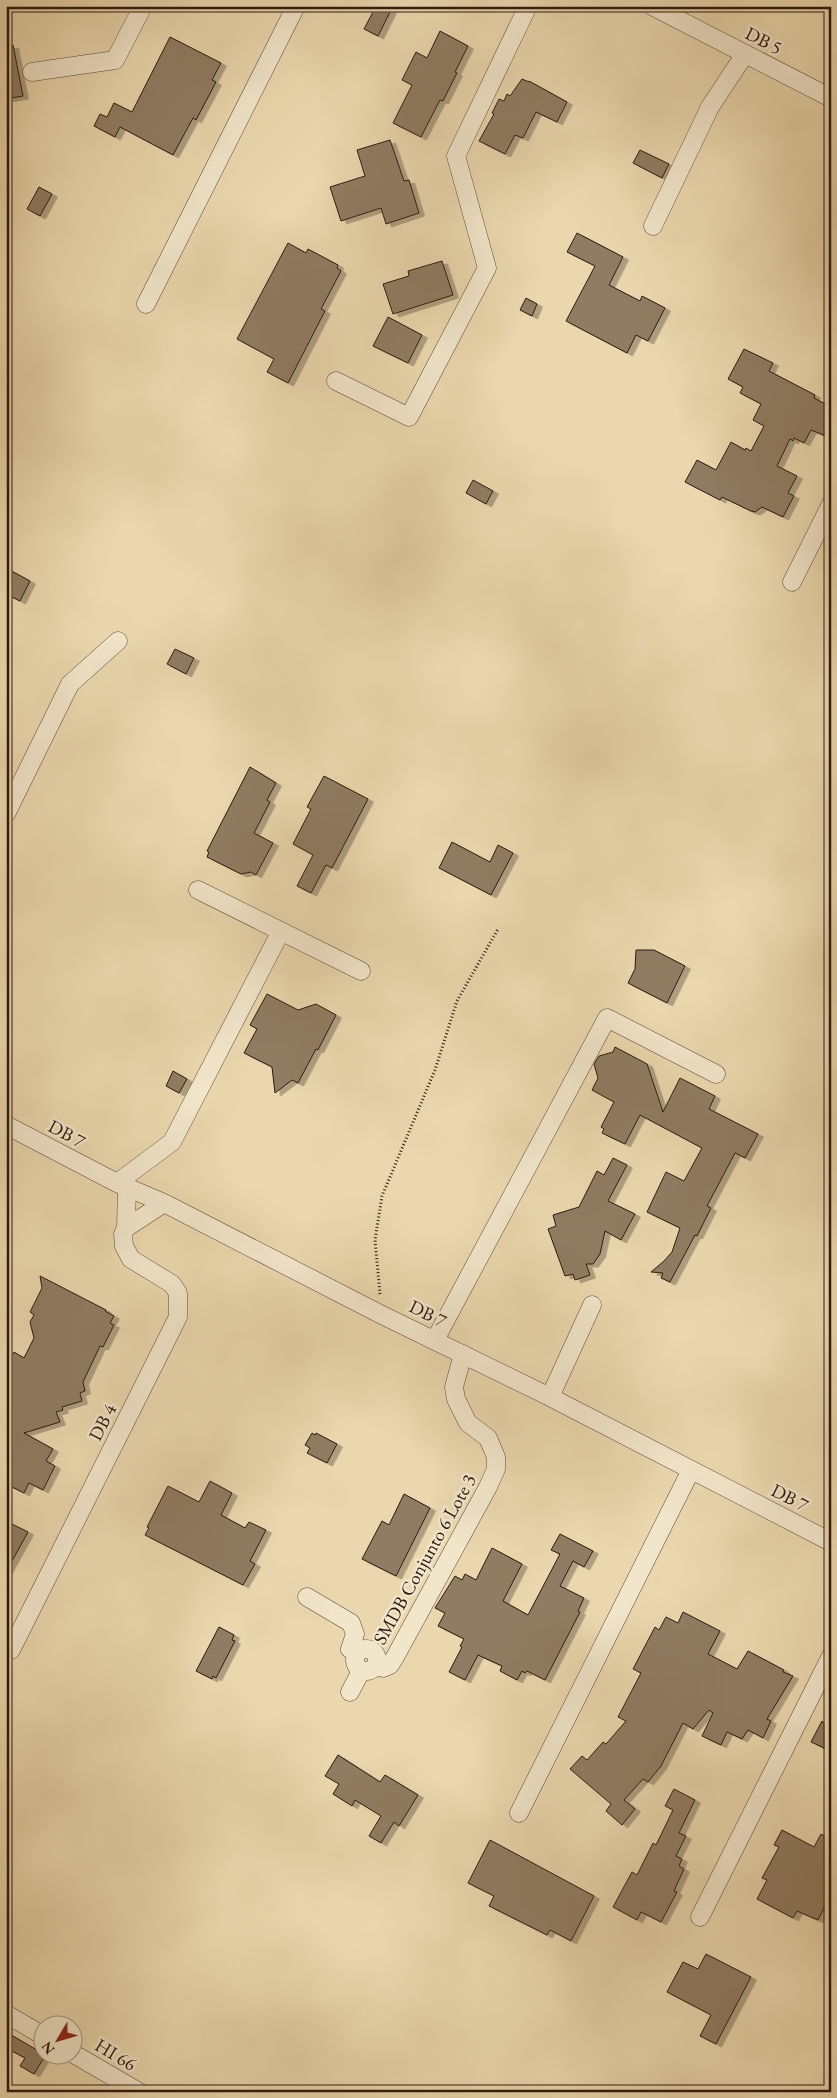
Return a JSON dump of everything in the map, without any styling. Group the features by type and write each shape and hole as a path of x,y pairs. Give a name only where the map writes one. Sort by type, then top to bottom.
{"street":[{"path":"32,72 115,60 143,6"},
{"path":"146,304 296,6"},
{"path":"336,381 409,417 488,268 456,156 528,6"},
{"name":"DB 5","path":"652,6 831,98"},
{"path":"653,226 710,107 745,54"},
{"path":"792,582 831,504"},
{"path":"6,814 70,684 118,641"},
{"path":"198,890 361,971"},
{"path":"122,1184 172,1142 281,931"},
{"path":"435,1340 607,1018 716,1074"},
{"name":"DB 7","path":"6,1125 550,1397 831,1542"},
{"name":"DB 4","path":"11,1650 178,1317 178,1293 172,1284 131,1259 124,1246 123,1234 126,1228 122,1184"},
{"path":"126,1228 164,1204"},
{"path":"550,1397 592,1305"},
{"name":"SMDB Conjunto 6 Lote 3","path":"307,1597 352,1623 356,1634 350,1649 365,1663 382,1668 390,1665 496,1468 496,1457 488,1438 468,1422 456,1399 454,1387 463,1354"},
{"path":"519,1813 692,1470"},
{"path":"700,1917 831,1656"},
{"name":"SMDB Conjunto 6 Lote 3","path":"350,1692 365,1663"},
{"path":"6,2014 32,2029"},
{"name":"HI 66","path":"82,2059 139,2092"}],"path":[{"path":"382,1314 375,1240 382,1196 435,1070 457,1001 498,929"}],"building":[{"path":"376,6 393,6 378,36 364,29"},
{"path":"440,31 468,46 443,101 440,100 421,137 393,123 412,85 402,80 416,52 427,58"},
{"path":"170,37 221,63 212,80 216,82 196,120 193,118 173,155 120,127 115,137 94,126 100,114 107,117 114,103 132,112"},
{"path":"13,45 23,96 6,99 6,46"},
{"path":"522,79 567,102 557,122 536,112 523,138 515,135 505,154 479,141 494,114 492,113 499,99 504,101 507,94 510,96"},
{"path":"390,140 404,181 409,180 419,213 386,224 381,208 341,221 330,187 365,176 357,150"},
{"path":"640,150 669,164 662,178 633,163"},
{"path":"39,187 52,194 40,216 27,209"},
{"path":"577,233 623,257 609,285 640,301 642,296 665,308 648,341 636,335 627,353 566,321 595,266 567,252"},
{"path":"288,243 306,253 308,249 338,265 337,268 341,271 321,309 325,311 288,383 267,372 274,359 237,339"},
{"path":"442,261 453,295 393,314 383,284 409,276 408,271"},
{"path":"526,298 537,304 532,316 520,310"},
{"path":"388,317 422,335 408,363 373,346"},
{"path":"744,349 773,363 769,371 815,395 814,398 831,407 831,428 826,436 811,430 804,443 794,438 793,441 790,439 777,466 797,476 788,493 794,496 783,517 762,507 755,512 722,497 720,500 685,482 697,460 716,470 731,442 745,450 746,448 751,451 764,426 753,420 761,404 740,393 743,387 728,379"},
{"path":"473,480 493,491 486,504 466,493"},
{"path":"6,568 30,581 20,601 6,594"},
{"path":"175,649 194,658 186,674 167,664"},
{"path":"250,767 276,783 267,800 270,802 254,833 273,843 256,875 251,872 241,874 207,857 209,852 207,851"},
{"path":"324,776 368,799 332,868 326,865 311,893 297,886 313,855 293,844 311,809 307,807"},
{"path":"452,842 490,862 498,845 513,853 491,895 439,868"},
{"path":"636,950 654,950 685,966 667,1003 628,983 635,969"},
{"path":"267,994 298,1010 316,1004 336,1015 298,1083 292,1080 275,1093 272,1067 244,1053 257,1029 250,1025"},
{"path":"615,1047 647,1064 663,1112 680,1078 715,1096 709,1109 758,1134 745,1158 735,1153 707,1206 711,1208 697,1236 695,1235 670,1282 661,1278 663,1273 651,1272 672,1252 680,1228 647,1212 666,1172 684,1181 702,1148 640,1115 625,1144 602,1133 604,1129 601,1127 614,1102 592,1090 598,1078 594,1064 599,1056 613,1052"},
{"path":"173,1071 187,1079 179,1093 166,1086"},
{"path":"613,1158 627,1165 608,1201 635,1214 621,1240 605,1231 600,1254 593,1264 586,1264 590,1275 575,1280 573,1274 565,1276 548,1229 556,1226 553,1215 579,1207 597,1171 604,1175"},
{"path":"40,1276 106,1310 114,1316 110,1323 114,1325 103,1347 100,1346 83,1382 85,1391 80,1393 82,1401 62,1407 63,1410 56,1412 60,1422 24,1433 53,1449 46,1461 55,1466 43,1490 29,1483 24,1493 6,1484 6,1366 14,1352 24,1358 34,1338 30,1322 34,1315 30,1312 42,1288"},
{"path":"312,1433 315,1435 316,1433 337,1444 327,1463 307,1453 310,1448 305,1445"},
{"path":"210,1481 232,1493 221,1515 245,1528 249,1522 266,1530 250,1561 255,1564 243,1585 145,1535 149,1528 147,1527 168,1486 199,1502"},
{"path":"404,1494 430,1508 396,1576 362,1559 382,1521 389,1525"},
{"path":"6,1521 28,1532 6,1572"},
{"path":"560,1534 593,1551 584,1567 573,1561 560,1586 584,1598 578,1611 580,1612 545,1680 527,1671 525,1673 522,1671 517,1680 500,1671 502,1666 478,1655 465,1680 449,1672 464,1639 438,1626 445,1613 435,1608 455,1576 462,1580 465,1574 476,1580 492,1548 522,1564 503,1601 528,1615 560,1554 551,1550"},
{"path":"683,1612 720,1631 708,1654 737,1669 748,1651 793,1676 767,1719 771,1721 763,1738 748,1730 742,1739 727,1732 721,1745 702,1736 713,1713 709,1710 693,1729 683,1723 661,1766 648,1782 643,1779 624,1800 635,1809 622,1825 606,1811 611,1804 570,1769 582,1756 587,1760 603,1742 606,1744 626,1721 618,1717 641,1673 633,1669 655,1627 659,1630 666,1617 678,1623"},
{"path":"219,1627 234,1635 232,1640 235,1641 216,1678 213,1676 212,1679 196,1671"},
{"path":"822,1721 831,1733 831,1751 811,1742"},
{"path":"338,1755 380,1782 385,1775 418,1795 399,1826 394,1822 381,1843 369,1836 381,1816 355,1800 352,1806 333,1794 339,1784 325,1776"},
{"path":"674,1789 695,1800 679,1833 686,1836 676,1856 682,1859 679,1866 684,1869 674,1891 677,1892 661,1922 641,1912 637,1920 613,1907 632,1872 637,1875 653,1843 656,1845 673,1810 665,1806"},
{"path":"782,1830 814,1847 821,1834 831,1840 831,1894 818,1920 797,1911 793,1918 757,1899 767,1880 762,1878 779,1847 774,1845"},
{"path":"490,1840 594,1896 571,1941 550,1930 547,1935 489,1906 494,1896 468,1883"},
{"path":"706,1954 751,1977 716,2044 700,2036 711,2015 667,1992 683,1962 698,1969"},
{"path":"6,2032 32,2047 32,2066 39,2066 34,2074 20,2066 25,2058 6,2048"}]}
